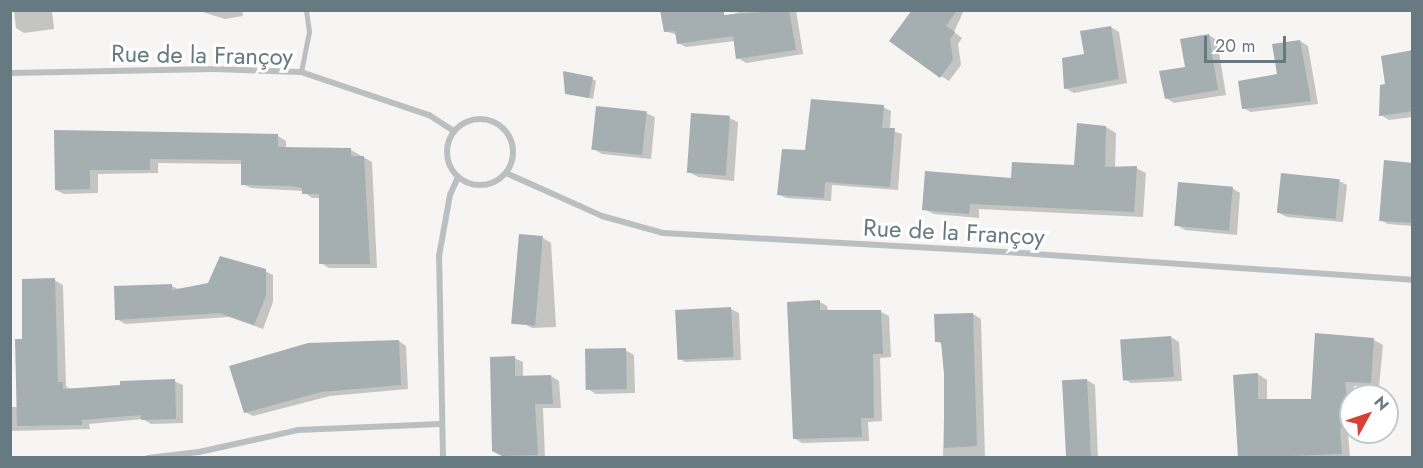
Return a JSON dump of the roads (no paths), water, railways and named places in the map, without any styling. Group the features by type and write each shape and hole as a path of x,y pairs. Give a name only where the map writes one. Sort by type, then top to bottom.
{"street":[{"name":"Rue de la Françoy","path":"10,73 214,69 301,72 420,111 454,131"},
{"path":"476,120 501,128 513,150 506,173 486,185 472,185 458,177 448,158 447,147 454,131 476,120"},
{"name":"Rue de la Françoy","path":"506,173 602,216 663,233 1034,254 1413,280"},
{"path":"443,458 439,255 450,195 458,177"},
{"path":"148,458 199,452 298,430 441,424"}],"lane":[{"path":"301,72 309,32 306,10"}]}
